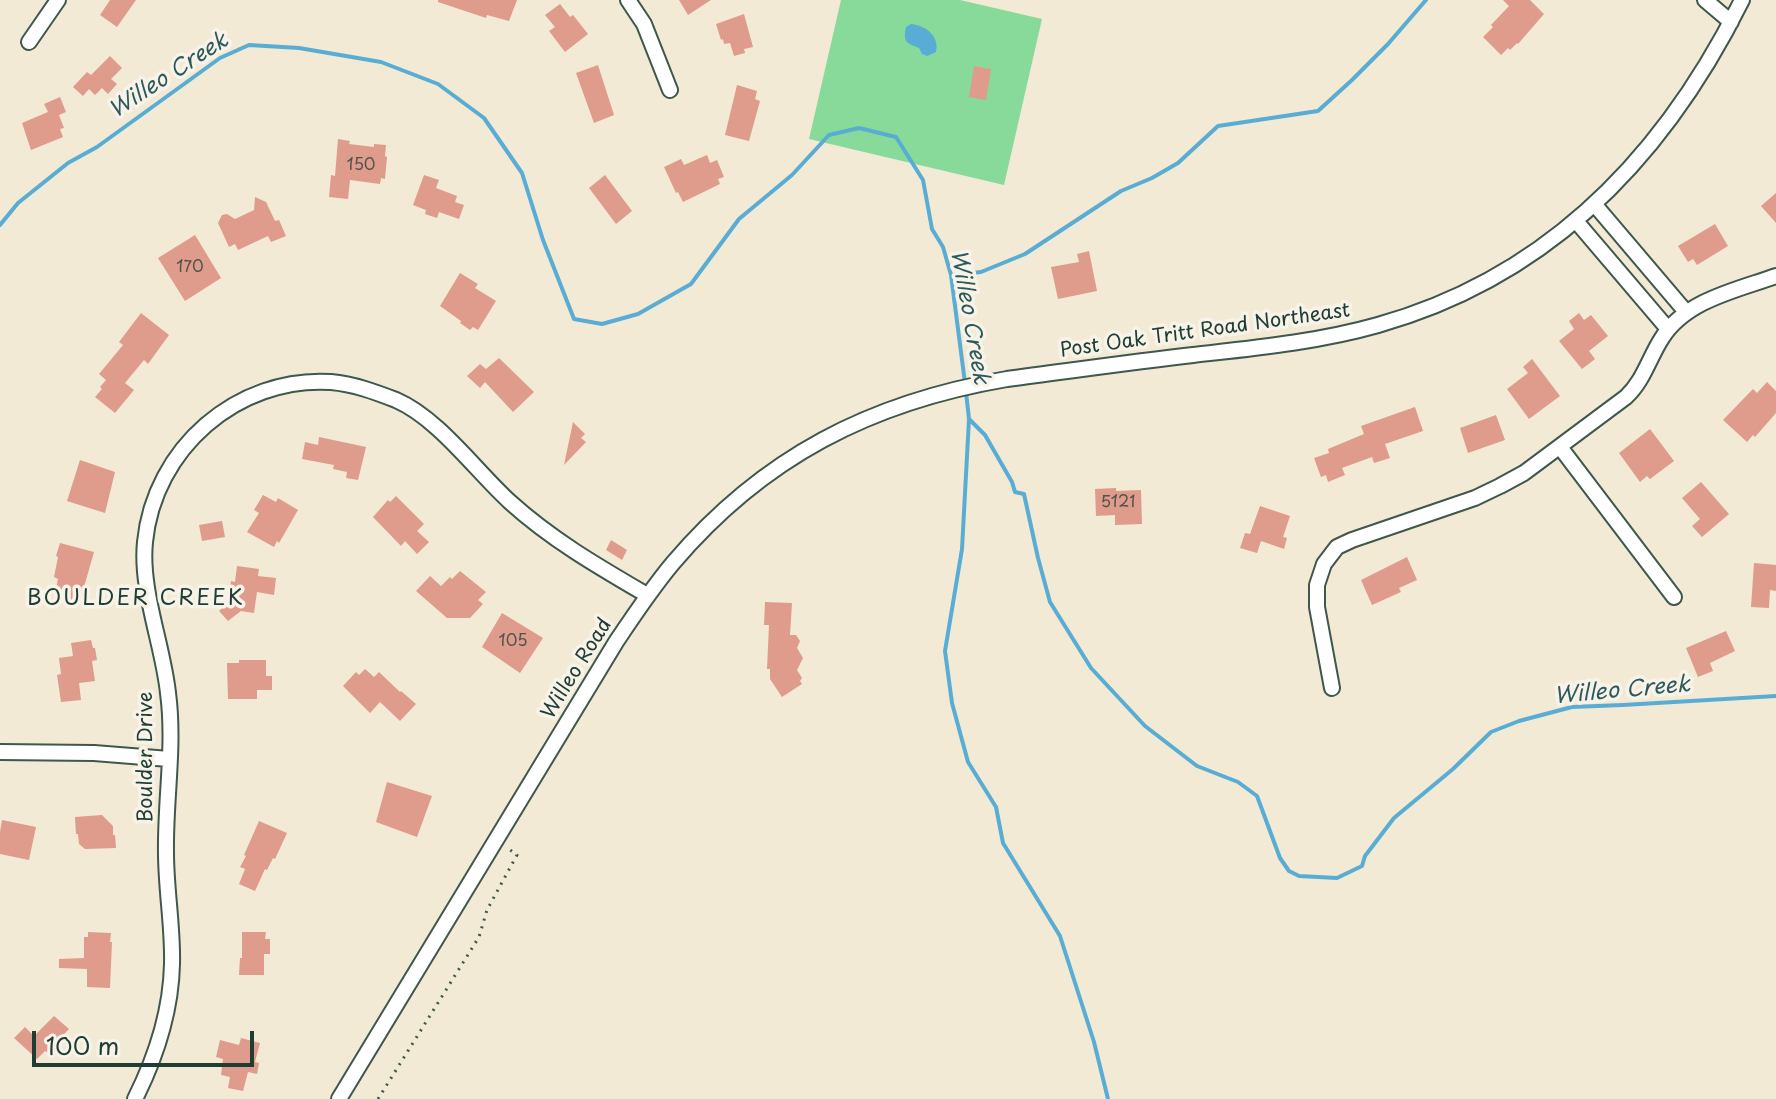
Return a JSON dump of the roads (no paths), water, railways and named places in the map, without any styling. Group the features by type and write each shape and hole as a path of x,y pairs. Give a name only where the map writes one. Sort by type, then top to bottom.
{"street":[{"path":"29,42 58,0"},
{"path":"628,0 644,24 670,90"},
{"path":"1705,0 1731,22"},
{"name":"Post Oak Tritt Road Northeast","path":"967,386 1288,343 1376,326 1422,311 1462,293 1511,266 1595,205 1674,115 1742,0"},
{"path":"1595,205 1686,312"},
{"path":"1576,221 1668,329"},
{"path":"1332,688 1317,607 1317,585 1324,564 1337,547 1368,533 1475,498 1524,473 1626,397 1636,387 1668,329 1686,312 1721,295 1776,276"},
{"name":"Boulder Drive","path":"135,1099 150,1069 164,1024 172,962 166,852 171,723 168,692 144,570 145,542 150,514 165,474 189,439 222,412 262,391 295,384 331,382 367,389 401,402 436,427 543,531 647,595"},
{"name":"Willeo Road","path":"339,1099 616,642 647,595 674,562 744,493 825,437 889,409 967,386"},
{"path":"1560,447 1674,597"},
{"path":"0,752 94,753 169,759"}],"water":[{"path":"911,24 931,33 936,41 936,52 927,56 906,41 906,27"}],"waterway":[{"path":"951,275 981,272 1025,254 1121,191 1178,163 1218,126 1318,111 1388,44 1426,0"},
{"name":"Willeo Creek","path":"0,225 18,203 68,163 97,147 220,58 249,45 299,48 381,62 438,84 484,118 522,173 543,240 574,319 602,324 638,314 691,284 739,219 792,175 829,135 859,128 896,137 923,180 932,229 943,247 951,275 965,383"},
{"name":"Willeo Creek","path":"966,392 969,419 985,435 1015,492 1024,494 1050,602 1091,668 1145,726 1197,766 1238,782 1257,796 1280,858 1289,871 1299,876 1337,878 1362,866 1365,856 1394,818 1453,769 1491,732 1519,721 1572,707 1776,696"},
{"path":"969,419 962,549 945,651 952,703 968,762 996,807 1003,843 1060,936 1094,1042 1108,1099"}],"district":[{"name":"BOULDER CREEK","path":"136,599"}]}
